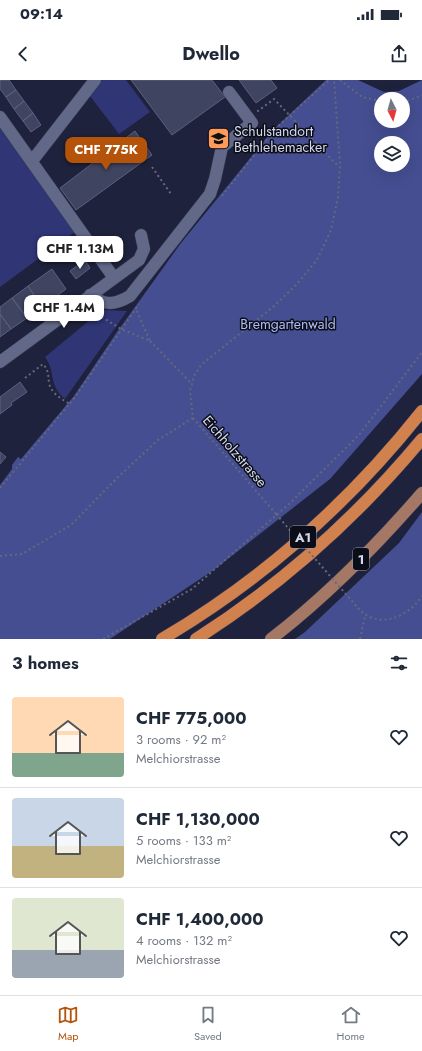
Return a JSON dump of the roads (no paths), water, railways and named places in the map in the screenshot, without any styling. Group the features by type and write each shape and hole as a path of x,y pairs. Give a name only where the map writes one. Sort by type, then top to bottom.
{"highway":[{"name":"A1","path":"162,639 223,599 295,543 357,485 422,411"},
{"name":"A1","path":"196,639 257,597 317,548 369,499 422,439"}],"main road":[{"name":"1","path":"271,639 306,611 346,575 376,545 422,493"}],"street":[{"path":"32,161 95,80"},
{"path":"90,295 97,300 110,304 120,303 130,296 210,194 222,147 252,123 229,92"},
{"path":"0,117 114,278"},
{"path":"0,362 141,257 144,245 141,235"}],"place":[{"name":"Schulstandort Bethlehemacker","path":"218,139"}],"park label":[{"name":"Bremgartenwald","path":"288,324"}]}
